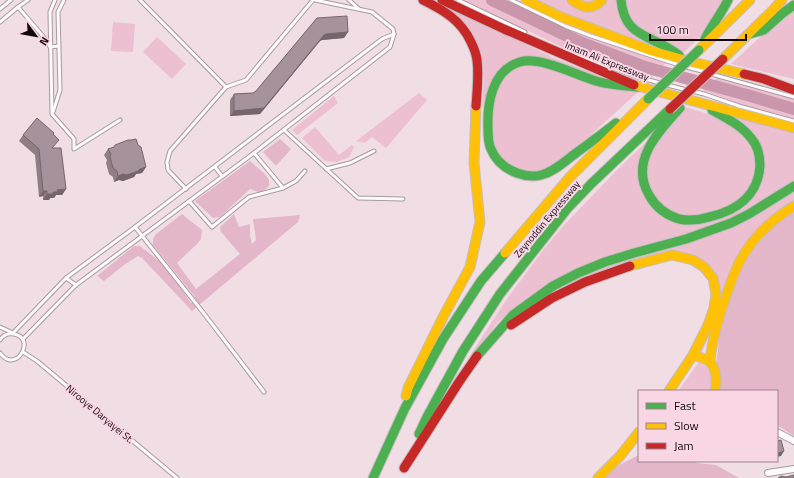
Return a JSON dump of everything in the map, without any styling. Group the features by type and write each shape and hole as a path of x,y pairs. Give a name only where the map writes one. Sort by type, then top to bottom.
{"main road":[{"path":"402,415 408,388 470,267 480,222 474,163 478,74 477,58 468,35 458,23 441,9 423,0"},
{"name":"Imam Ali Expressway","path":"442,0 531,41 638,87 794,128"},
{"path":"526,0 561,17 652,51 764,79 794,90"},
{"path":"572,0 578,5 586,8 594,7 602,0"},
{"path":"621,0 626,21 633,29 641,35 692,62"},
{"path":"700,50 712,25 720,15 728,0"},
{"name":"Zeynoddin Expressway","path":"373,478 402,415 443,339 481,281 569,178 750,0"},
{"name":"Zeynoddin Expressway","path":"400,478 427,417 463,351 500,294 545,236 567,209 591,184 723,59 782,0"},
{"path":"746,35 764,30 794,5"},
{"path":"638,87 614,85 598,81 541,62 519,62 505,71 499,78 490,99 487,121 488,140 491,149 500,163 507,169 523,175 540,176 555,169 648,99"},
{"path":"764,79 794,82"},
{"path":"697,84 654,140 646,153 643,162 642,177 650,198 661,210 679,219 699,220 736,208 746,199 756,186 761,166 760,156 753,139 742,127 699,102"},
{"path":"404,468 477,356 513,315 553,286 578,273 612,260 686,239 731,223 749,214 794,186"},
{"path":"715,390 716,381 714,370 710,362 710,351 730,284 742,257 754,241 767,226 783,212 794,206"},
{"path":"494,336 552,298 585,282 637,264 672,255 683,257 693,260 704,267 713,278 716,294 714,308 696,356 677,390"},
{"path":"670,390 713,337"},
{"path":"696,356 710,362"},
{"path":"598,478 619,457 638,433"},
{"path":"607,478 617,469 638,444"}],"street":[{"path":"778,433 794,441"},
{"path":"768,473 794,468"}],"lane":[{"path":"0,9 11,0"},
{"path":"0,22 28,0"},
{"path":"55,0 50,12 52,114 74,139 74,149 120,120"},
{"path":"52,114 60,90 58,12 64,0"},
{"path":"140,0 226,87"},
{"path":"23,339 76,285 254,153 390,47 394,34 393,29 372,12 314,0 246,80 226,87 170,151 167,162 168,170 186,188"},
{"path":"349,0 359,10"},
{"path":"458,0 531,35"},
{"path":"511,0 565,26 610,43 668,62 794,97"},
{"path":"18,7 50,47"},
{"path":"0,340 5,335 13,333 66,278 215,167 382,39 394,34"},
{"path":"50,47 59,46"},
{"path":"573,53 647,80 704,94 739,106 794,121"},
{"path":"284,130 358,198 402,199"},
{"path":"326,168 350,163 374,151"},
{"path":"254,153 283,188"},
{"path":"215,167 222,176"},
{"path":"189,200 212,227 249,197 283,188 296,181 305,171"},
{"path":"135,227 264,392"},
{"path":"66,278 76,285"},
{"path":"0,327 17,334 23,339 24,343 23,352 14,359 3,357 0,353"},
{"name":"Nirooye Daryayei St.","path":"23,352 37,361 177,478"}],"shaded area":[{"path":"434,0 554,58 618,83 528,58 487,92 482,108 484,78 482,60"},
{"path":"463,0 509,0 589,37 666,63 649,80 560,46"},
{"path":"536,0 618,0 618,3 654,46 571,16"},
{"path":"623,0 725,0 703,33 684,52 642,33 633,25"},
{"path":"794,8 794,79 731,64 783,16"},
{"path":"113,22 135,24 133,52 111,51"},
{"path":"157,37 186,64 172,79 143,52"},
{"path":"533,65 638,92 582,143 551,167 528,173 503,162 493,145 490,114 499,84 513,69"},
{"path":"719,76 794,98 794,119 724,100 702,92"},
{"path":"419,93 427,100 386,148 372,137 365,143 356,141"},
{"path":"334,96 338,103 297,135 292,130"},
{"path":"685,107 715,116 744,132 757,155 753,185 736,204 699,217 672,213 653,196 645,169 656,142"},
{"path":"725,114 794,132 794,182 750,210 527,299 498,322 471,357 444,398 504,303 543,250 565,224 648,140 639,173 668,218 739,209 763,160"},
{"path":"315,127 339,155 352,145 354,147 349,157 337,162 325,161 302,138"},
{"path":"280,139 291,149 276,166 263,152"},
{"path":"250,161 265,174 269,180 269,186 261,193 250,189 220,217 213,218 195,201"},
{"path":"794,190 794,203 769,222 716,321 702,352 697,349 719,294 686,254 538,300 584,274 680,244"},
{"path":"794,211 794,436 778,426 778,390 720,390 716,364 722,316 741,266 776,221"},
{"path":"182,214 202,230 201,239 177,263 196,289 240,254 221,232 220,227 234,214 239,227 250,224 252,244 256,240 253,219 300,215 298,222 192,311 142,258 138,256 104,281 97,276 134,246 140,246 162,263 191,303 195,297 153,245 153,239 156,234"},
{"path":"699,362 707,368 711,377 710,390 679,390"},
{"path":"638,456 638,462 696,462 716,465 739,478 600,478 611,469"}],"building":[{"path":"347,16 348,32 324,35 264,108 234,111 234,94 253,93 256,91 317,18"},
{"path":"37,118 54,133 53,134 59,140 52,148 61,148 66,189 57,190 58,192 53,192 53,194 47,194 47,191 43,191 39,149 23,135"},
{"path":"136,139 138,145 141,147 146,167 127,175 123,174 118,176 117,171 113,168 110,157 111,154 108,149 128,140"},
{"path":"781,440 784,451 779,453 778,453 778,441"},
{"path":"794,475 794,478 778,478 781,476 786,477"}],"waterway":[{"path":"492,0 580,42 645,67 794,109"}],"traffic: fast":[{"path":"621,0 625,18 634,29 679,55"},
{"path":"705,39 728,0"},
{"path":"749,34 764,30 794,5"},
{"path":"648,99 699,50"},
{"path":"616,123 558,167 550,172 538,176 523,175 505,167 496,157 489,142 488,119 490,99 493,89 503,72 520,62 528,61 548,64 601,82 638,87"},
{"path":"680,108 663,127 649,147 644,159 642,170 644,182 654,203 661,210 670,215 686,220 701,219 728,211 750,194 758,177 760,159 753,141 747,133 738,126 712,110"},
{"path":"419,434 463,351 500,294 567,209 591,184 670,109"},
{"path":"477,356 513,315 553,286 578,273 605,262 686,239 731,223 749,214 794,186"},
{"path":"373,478 405,408 443,339 481,281 505,253"}],"traffic: slow":[{"path":"526,0 561,17 652,51 744,74"},
{"path":"572,0 587,7 595,6 602,0"},
{"path":"699,50 750,0"},
{"path":"723,59 782,0"},
{"path":"634,85 794,128"},
{"path":"505,253 569,178 648,99"},
{"path":"406,396 408,388 443,317 470,267 480,222 474,163 476,106"},
{"path":"710,362 713,342 721,311 738,265 749,247 762,231 769,224 794,206"},
{"path":"630,266 672,255 693,260 704,267 713,278 716,294 714,308 708,325 693,355"},
{"path":"670,390 693,355 703,358 713,367 716,379 715,390"},
{"path":"598,478 620,456 638,433"}],"traffic: jam":[{"path":"423,0 451,16 467,34 475,53 478,66 476,106"},
{"path":"442,0 504,29 634,85"},
{"path":"670,109 723,59"},
{"path":"744,74 764,79 794,90"},
{"path":"511,325 552,298 585,282 630,266"},
{"path":"404,468 477,356"}]}
